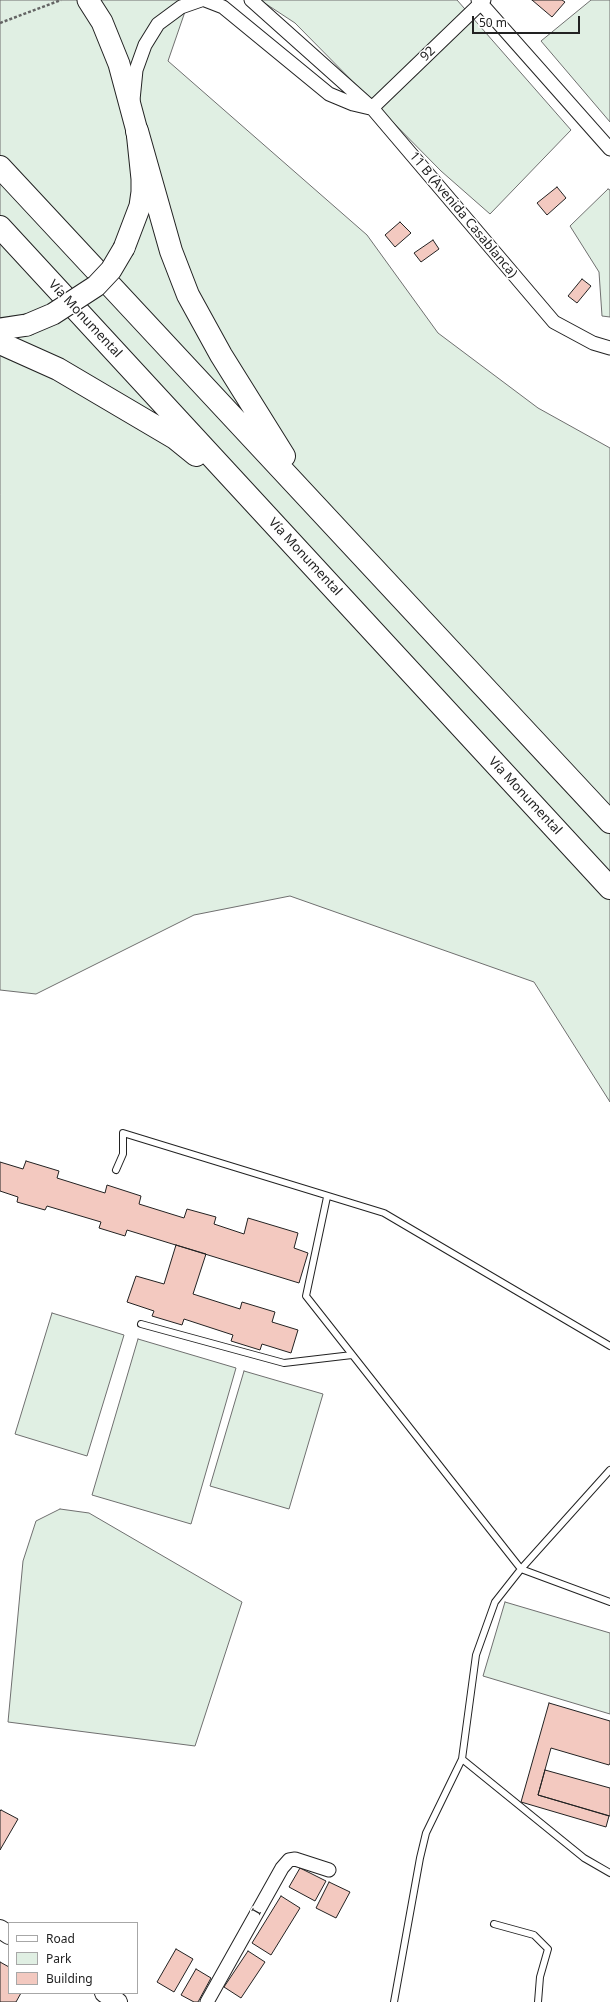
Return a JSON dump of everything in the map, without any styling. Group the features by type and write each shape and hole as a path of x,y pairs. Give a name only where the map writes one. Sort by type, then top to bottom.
{"highway":[{"path":"135,122 171,251 188,295 221,355 269,434 326,516"},
{"path":"0,167 610,822"},
{"name":"Vía Monumental","path":"0,227 610,888"},
{"path":"0,343 58,369 175,438 250,498"}],"main road":[{"path":"0,330 27,325 53,314 96,286 111,270 124,248 140,206 142,179 135,122 119,64 102,22 88,0"},
{"path":"106,1994 118,2002"}],"street":[{"path":"135,122 136,70 145,45 158,24 181,7 201,0"},
{"path":"206,0 223,7 329,94 353,104 372,108"},
{"name":"11 B (Avenida Casablanca)","path":"251,0 372,108 554,322 593,343 610,348"},
{"path":"481,1 610,149"},
{"name":"92","path":"372,108 481,1"},
{"name":"I","path":"207,2002 282,1868 289,1860 295,1859 329,1870"}],"lane":[{"path":"116,1170 123,1154 123,1133 247,1170 327,1197 384,1213 610,1346"},
{"path":"327,1197 306,1296 521,1569 610,1602"},
{"path":"141,1324 284,1363 352,1355"},
{"path":"394,2002 426,1832 462,1759 476,1655 495,1602 521,1569 610,1470"},
{"path":"462,1759 584,1858 610,1873"},
{"path":"494,1924 534,1935 548,1949 540,1977 538,2002"}],"path":[{"path":"0,23 61,0"}],"green space":[{"path":"0,0 189,0 168,61 367,235 438,333 538,408 610,448 610,1102 534,982 290,896 194,915 36,994 0,990"},
{"path":"260,0 457,0 571,130 490,214 441,171 295,23"},
{"path":"591,0 610,0 610,122 541,41"},
{"path":"608,189 610,190 610,317 602,316 599,272 570,226"},
{"path":"52,1313 124,1335 87,1456 15,1434"},
{"path":"138,1339 236,1368 191,1524 92,1495"},
{"path":"244,1371 323,1394 289,1509 210,1486"},
{"path":"60,1509 89,1513 242,1602 195,1746 8,1722 23,1561 36,1521"},
{"path":"505,1602 610,1633 610,1714 483,1676"}],"building":[{"path":"532,0 562,0 565,2 552,17"},
{"path":"557,187 566,198 547,215 537,203"},
{"path":"400,222 411,233 395,247 385,235"},
{"path":"433,240 439,249 421,262 414,253"},
{"path":"582,279 591,286 577,303 568,296"},
{"path":"26,1161 59,1171 57,1178 105,1193 107,1185 141,1196 139,1204 184,1218 187,1209 216,1217 214,1224 244,1234 248,1218 298,1233 294,1248 308,1253 299,1283 127,1230 125,1236 99,1228 101,1222 47,1206 45,1210 17,1202 18,1197 0,1191 0,1162 23,1169"},
{"path":"176,1245 206,1254 193,1294 240,1309 242,1302 275,1312 272,1322 298,1330 291,1353 262,1344 260,1350 231,1341 233,1335 184,1319 182,1325 152,1316 154,1311 127,1302 136,1276 164,1284"},
{"path":"549,1703 610,1721 610,1763 609,1765 551,1748 538,1795 609,1816 606,1827 521,1802"},
{"path":"545,1770 610,1788 610,1816 538,1795"},
{"path":"1,1810 18,1819 0,1850 0,1811"},
{"path":"300,1868 326,1881 315,1901 289,1887"},
{"path":"329,1882 350,1892 336,1918 316,1908"},
{"path":"281,1896 300,1908 271,1955 252,1943"},
{"path":"176,1949 193,1959 174,1992 157,1982"},
{"path":"248,1951 265,1962 241,1998 224,1987"},
{"path":"0,1962 8,1966 8,1994 20,1994 16,2002 0,2002"},
{"path":"196,1969 211,1978 198,2002 194,2002 181,1995"}]}
